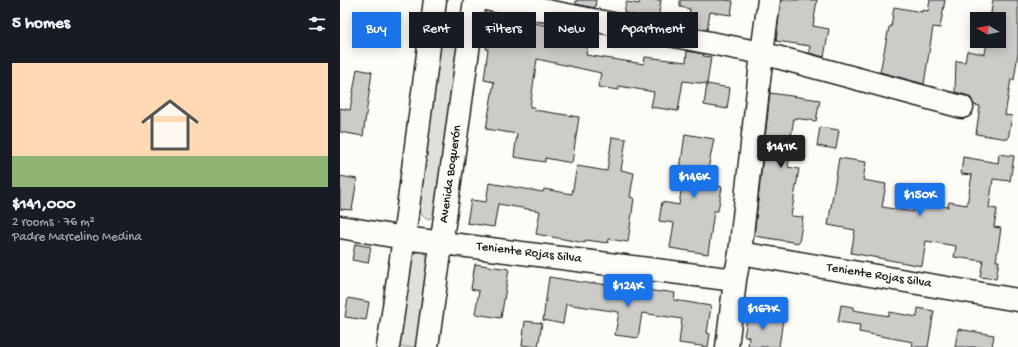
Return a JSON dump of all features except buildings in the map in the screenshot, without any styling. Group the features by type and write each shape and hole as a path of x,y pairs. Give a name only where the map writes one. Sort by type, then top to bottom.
{"street":[{"path":"388,347 404,238 435,0"},
{"name":"Avenida Boquerón","path":"427,347 475,0"},
{"path":"490,0 762,53 962,107"},
{"path":"727,347 735,280 740,253 769,0"},
{"name":"Teniente Rojas Silva","path":"340,227 404,238 735,280"},
{"name":"Teniente Rojas Silva","path":"740,253 1018,300"}],"shaded area":[{"path":"440,48 459,48 436,215 429,219 421,215 418,210"},
{"path":"419,251 423,252 429,257 417,347 397,347 412,254"}]}
